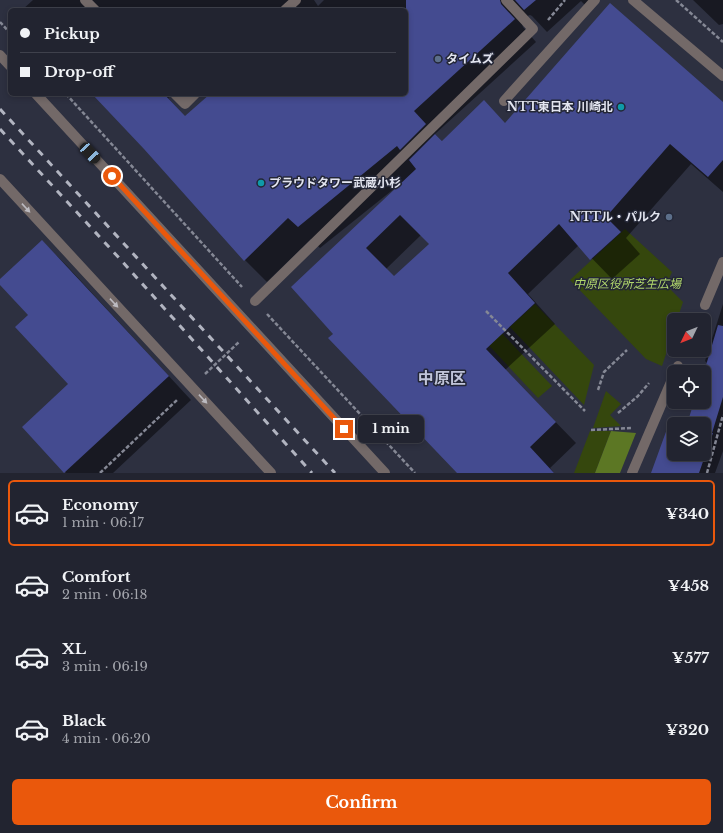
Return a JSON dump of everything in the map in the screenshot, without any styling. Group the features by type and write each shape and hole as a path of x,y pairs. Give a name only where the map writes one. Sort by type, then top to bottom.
{"street":[{"path":"85,0 93,8"},
{"path":"288,8 296,0"},
{"path":"255,301 533,29 506,0"},
{"path":"504,101 595,0"},
{"path":"633,0 723,76"},
{"path":"0,55 8,64"},
{"path":"38,96 385,473"},
{"path":"177,96 185,104 193,96"},
{"path":"0,179 271,473"},
{"path":"705,305 723,262"},
{"path":"632,473 667,392"}],"path":[{"path":"533,29 544,24 565,0"},
{"path":"676,0 723,42"},
{"path":"0,22 8,32"},
{"path":"68,96 415,473"},
{"path":"486,311 584,412"},
{"path":"100,473 240,340"},
{"path":"598,390 604,372 626,350"},
{"path":"618,413 638,396 654,378"},
{"path":"707,473 723,415"},
{"path":"591,430 652,427"}],"green space":[{"name":"中原区役所芝生広場","path":"625,229 672,272 666,285 683,302 679,313 667,313 667,351 662,366 646,359 570,280"},
{"path":"535,304 594,365 584,405 510,327"},
{"path":"493,324 552,386 538,398 481,337"},
{"path":"606,391 621,404 610,415 621,426 593,428"},
{"path":"590,431 611,431 595,473 574,473"},
{"path":"611,431 636,433 620,473 595,473"}],"building":[{"name":"プラウドタワー武蔵小杉","path":"406,0 500,0 501,4 515,19 414,111 426,124 400,150 397,146 298,227 288,218 244,261 144,149 94,96 166,96 185,116 208,96 408,96 408,8 406,8"},
{"path":"515,0 536,0 524,10"},
{"path":"610,3 723,102 723,160 708,177 670,144 606,217 621,232 590,260 559,224 508,273 535,303 486,349 556,422 530,447 554,473 457,473 328,338 333,334 291,287 416,169 409,160 435,134 442,141 484,100 505,123","holes":["400,215 429,244 394,276 366,248"]},
{"path":"42,240 169,376 64,473 22,427 68,384 15,327 28,315 0,285 0,279"},
{"path":"718,325 723,326 723,397 711,439 711,417 689,417 692,409 711,409 711,365 706,365 708,357 711,357 711,348"},
{"path":"667,429 667,461 703,461 699,473 651,473"}],"railway":[{"path":"0,109 335,473"},
{"path":"0,129 120,259 312,473"}],"place":[{"name":"タイムズ","path":"438,59"},
{"name":"NTT東日本 川崎北","path":"621,107"},
{"name":"プラウドタワー武蔵小杉","path":"261,183"},
{"name":"NTTル・パルク","path":"669,217"}],"district":[{"name":"中原区","path":"442,378"}],"route":[{"path":"112,176 344,429"}]}
